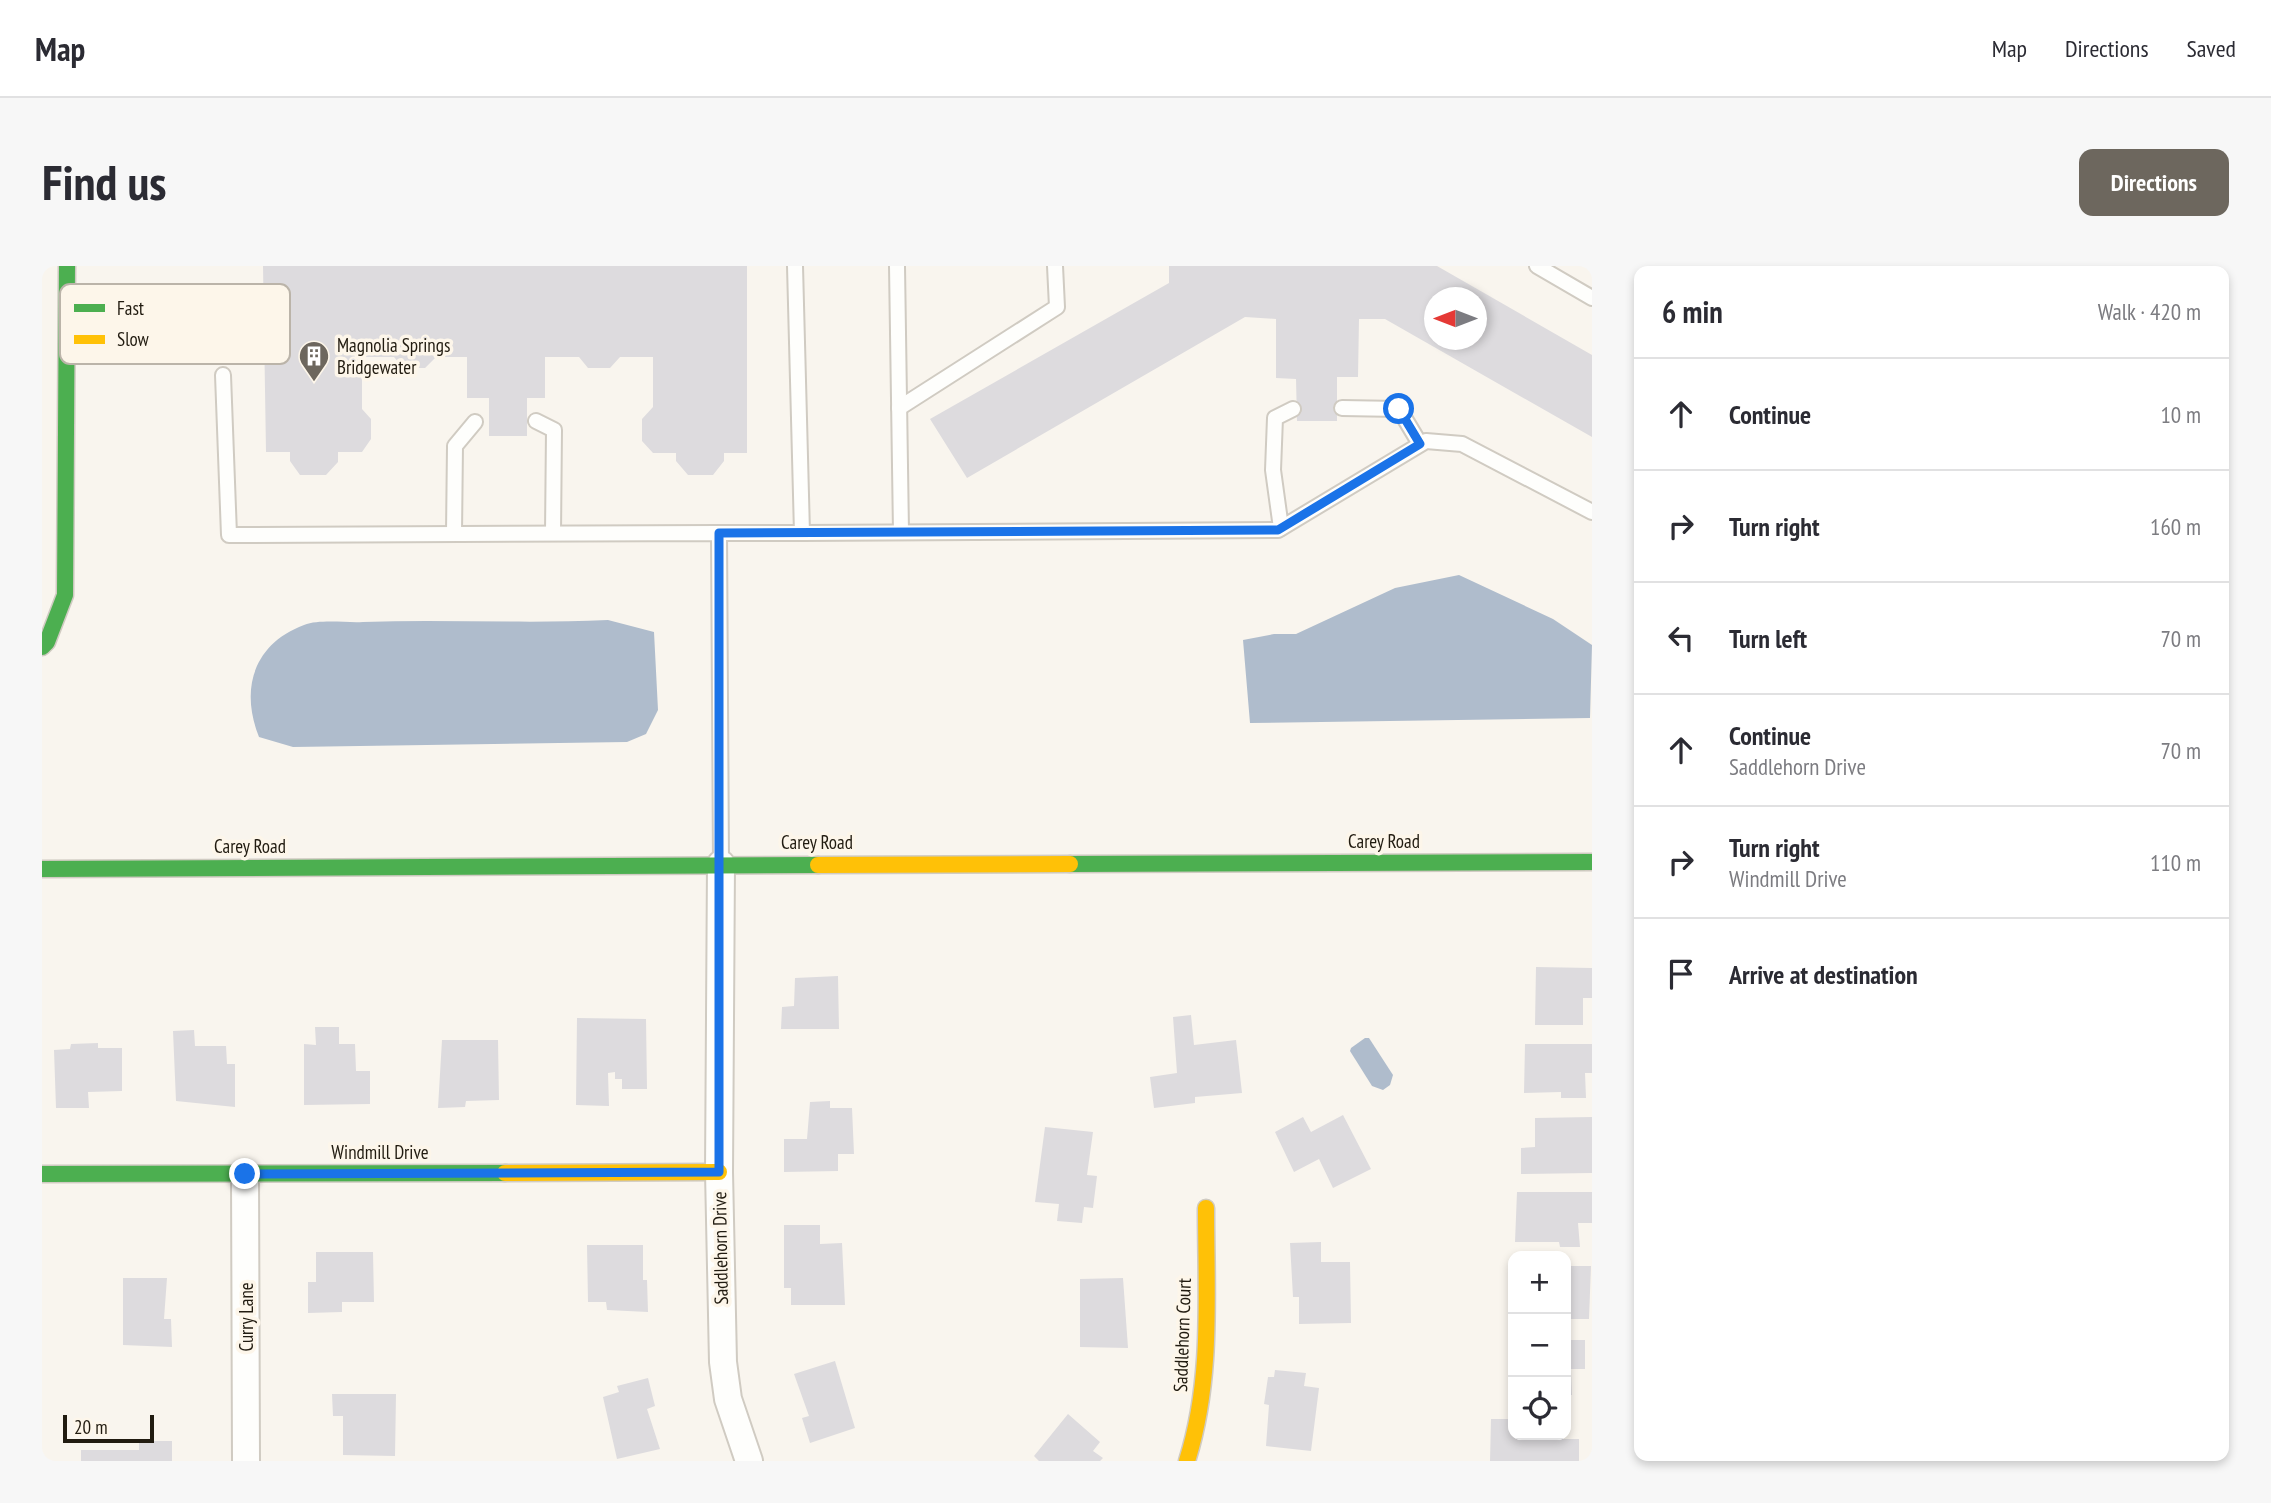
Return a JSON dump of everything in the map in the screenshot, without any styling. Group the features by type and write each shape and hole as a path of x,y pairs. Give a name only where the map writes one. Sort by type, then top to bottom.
{"street":[{"path":"66,284 67,266"},
{"path":"42,647 47,642 65,594 60,425 63,364"},
{"name":"Carey Road","path":"42,869 1592,862"},
{"name":"Saddlehorn Drive","path":"721,864 719,1172 723,1362 728,1399 750,1461"},
{"name":"Windmill Drive","path":"42,1174 719,1172"},
{"name":"Curry Lane","path":"245,1174 246,1461"},
{"name":"Saddlehorn Court","path":"1187,1461 1201,1412 1204,1373 1206,1208"}],"lane":[{"path":"795,266 802,533"},
{"path":"897,266 901,532"},
{"path":"899,408 1057,307 1055,266"},
{"path":"1537,266 1592,298"},
{"path":"223,375 229,535 1199,532 1281,528 1426,441 1462,444 1592,512"},
{"path":"1342,408 1399,409 1420,444"},
{"path":"1281,528 1273,470 1275,418 1293,409"},
{"path":"536,421 554,430 554,533"},
{"path":"454,533 455,446 475,422"},
{"path":"719,533 721,864"}],"water":[{"path":"1459,575 1553,619 1592,645 1590,718 1250,723 1243,640 1274,634 1296,634 1395,588"},
{"path":"608,620 654,632 658,710 646,734 627,742 293,747 259,737 253,719 251,686 262,656 287,633 310,623"},
{"path":"1365,1038 1369,1038 1393,1075 1390,1085 1383,1090 1372,1086 1350,1051"}],"building":[{"name":"Magnolia Springs Bridgewater","path":"263,266 747,266 747,453 724,453 724,461 713,475 688,475 676,461 676,453 653,453 642,441 642,419 653,407 653,357 620,357 610,368 588,368 579,357 545,357 545,398 527,398 527,436 489,436 489,398 467,398 467,357 436,357 425,368 403,368 394,357 362,357 362,409 371,419 371,439 362,452 338,452 338,462 326,475 300,475 290,461 290,452 266,452 265,364 290,364 290,284 263,284"},
{"path":"1169,266 1437,266 1474,287 1424,287 1424,341 1385,319 1359,319 1358,377 1337,377 1337,421 1297,421 1296,379 1276,378 1276,319 1245,317 967,478 930,419 1169,283"},
{"path":"1487,295 1592,355 1592,437 1439,350 1487,350"},
{"path":"1536,967 1592,968 1592,998 1583,998 1583,1025 1535,1025"},
{"path":"838,976 839,1029 781,1029 782,1007 794,1006 795,978"},
{"path":"1191,1015 1194,1045 1236,1040 1242,1093 1195,1097 1195,1103 1154,1108 1150,1077 1177,1073 1173,1017"},
{"path":"577,1018 646,1019 647,1089 622,1089 622,1079 615,1079 615,1072 608,1073 609,1106 576,1105"},
{"path":"315,1027 339,1027 339,1044 355,1044 356,1071 370,1071 370,1104 304,1105 304,1044 316,1045"},
{"path":"194,1030 195,1046 226,1046 227,1064 235,1064 235,1107 176,1101 173,1031"},
{"path":"442,1040 498,1040 499,1100 466,1101 465,1107 438,1108"},
{"path":"98,1043 98,1048 122,1048 122,1091 88,1092 89,1108 56,1108 54,1050 70,1049 71,1044"},
{"path":"1525,1044 1592,1044 1592,1073 1585,1073 1586,1098 1561,1098 1561,1092 1524,1093"},
{"path":"830,1101 830,1108 852,1108 854,1154 838,1154 838,1171 784,1172 784,1139 807,1139 810,1102"},
{"path":"1343,1115 1371,1169 1333,1188 1319,1159 1294,1172 1275,1132 1303,1117 1311,1132"},
{"path":"1592,1117 1592,1173 1521,1174 1521,1148 1535,1147 1535,1118"},
{"path":"1045,1127 1093,1132 1087,1175 1097,1176 1093,1208 1084,1207 1082,1223 1057,1221 1059,1204 1035,1202"},
{"path":"1517,1192 1592,1192 1592,1223 1578,1223 1580,1247 1560,1247 1559,1242 1515,1242"},
{"path":"784,1225 820,1225 820,1244 842,1243 845,1305 791,1305 791,1288 784,1288"},
{"path":"1321,1242 1321,1262 1350,1262 1351,1323 1299,1324 1299,1297 1293,1297 1290,1243"},
{"path":"587,1245 643,1245 643,1280 647,1280 648,1312 607,1310 606,1302 588,1302"},
{"path":"316,1252 373,1252 374,1302 342,1302 342,1312 308,1313 308,1282 316,1282"},
{"path":"1571,1266 1591,1266 1589,1319 1571,1319"},
{"path":"123,1278 167,1278 164,1319 171,1319 172,1347 123,1345"},
{"path":"1123,1278 1128,1348 1080,1347 1080,1279"},
{"path":"1571,1340 1585,1340 1585,1369 1571,1369"},
{"path":"835,1361 855,1428 810,1443 802,1418 809,1416 794,1374"},
{"path":"1275,1370 1306,1373 1304,1386 1319,1388 1311,1451 1266,1446 1269,1405 1264,1404 1268,1377 1274,1377"},
{"path":"648,1378 655,1406 647,1409 660,1449 617,1459 603,1397 619,1392 617,1386"},
{"path":"332,1394 396,1394 395,1456 343,1455 343,1416 333,1416"},
{"path":"1068,1414 1100,1442 1093,1451 1103,1458 1100,1461 1039,1461 1034,1456"},
{"path":"1491,1419 1508,1419 1508,1440 1579,1439 1579,1461 1490,1461"},
{"path":"139,1441 172,1441 172,1461 81,1461 81,1450 139,1450"}],"traffic: fast":[{"path":"67,266 67,284"},
{"path":"42,647 47,642 65,595 66,364"},
{"path":"1070,864 1592,862"},
{"path":"42,869 818,865"},
{"path":"42,1174 505,1173"}],"traffic: slow":[{"path":"818,865 1070,864"},
{"path":"505,1173 719,1172"},
{"path":"1187,1461 1201,1399 1204,1367 1207,1304 1206,1208"}],"place":[{"name":"Magnolia Springs Bridgewater","path":"314,383"}],"route":[{"path":"245,1174 719,1172 719,533 1278,530 1420,444 1399,409"}]}
